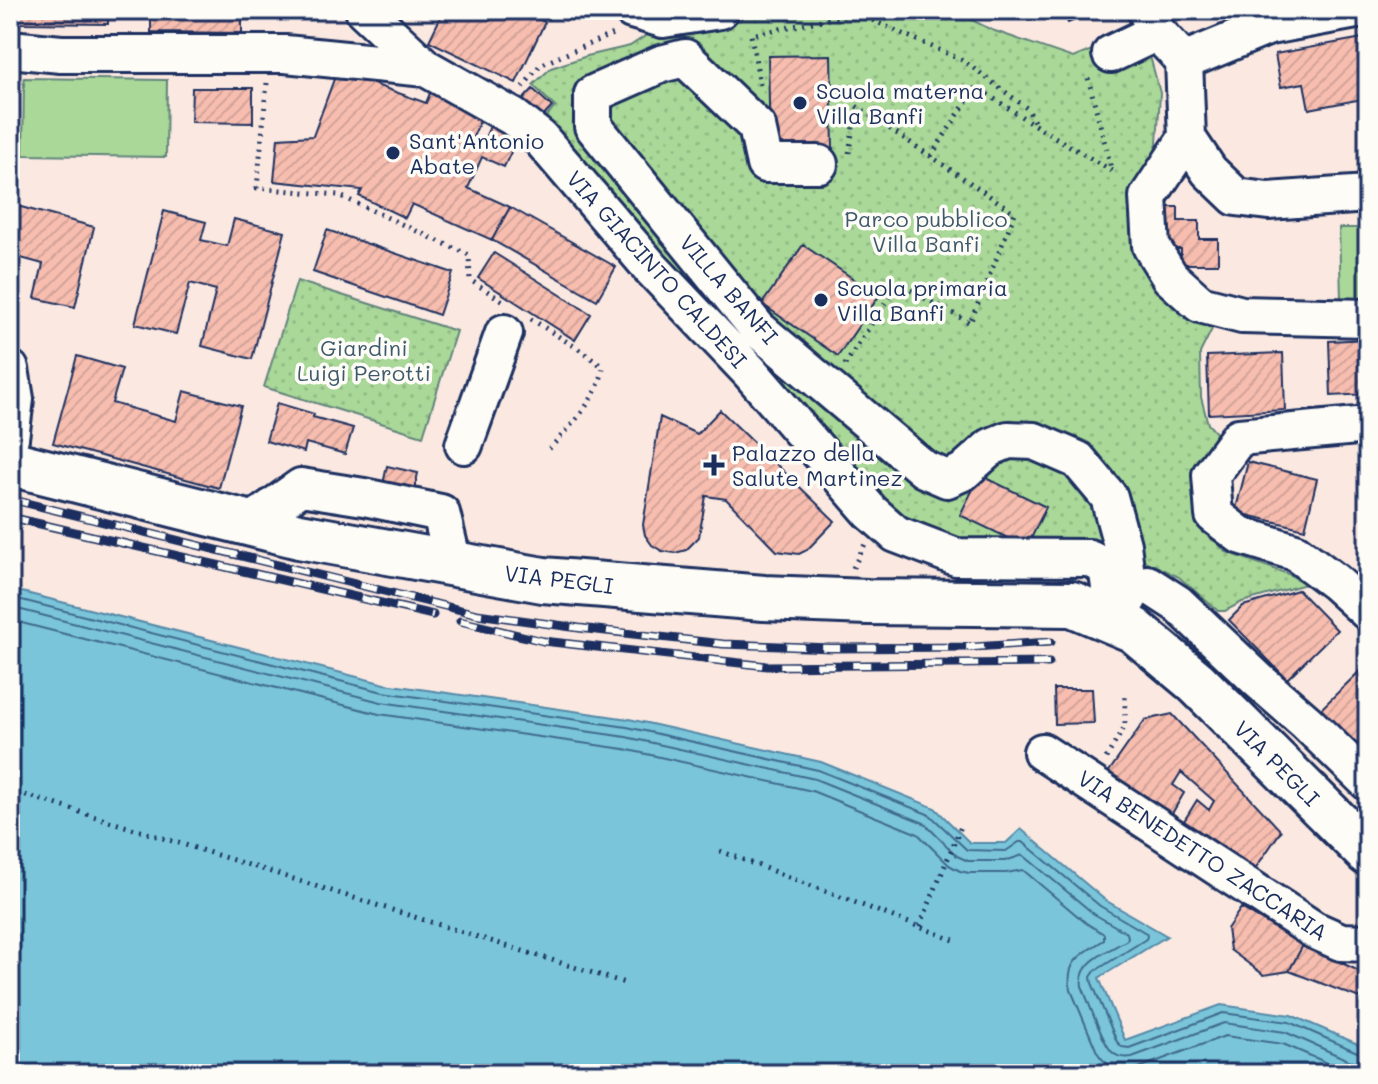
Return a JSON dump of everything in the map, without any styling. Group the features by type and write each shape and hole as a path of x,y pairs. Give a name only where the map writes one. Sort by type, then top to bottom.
{"main road":[{"name":"VIA PEGLI","path":"10,463 299,536 543,580 764,598 868,602 1072,604 1122,587 1134,630 1227,713 1368,853"}],"street":[{"path":"364,10 426,68"},
{"path":"628,20 663,19 720,10"},
{"path":"1184,61 1269,26 1356,10"},
{"path":"1111,54 1160,17 1184,61 1187,138 1209,171 1236,197 1268,201 1368,194"},
{"name":"VIA GIACINTO CALDESI","path":"10,49 61,54 270,54 426,68 504,111 540,138 651,268 750,372 871,512 896,534 956,557 1089,558 1122,587"},
{"name":"VILLA BANFI","path":"757,127 685,58 661,64 593,94 593,126 758,329 924,469 947,479 963,472 991,447 1008,440 1034,441 1078,460 1109,497 1122,545 1122,587"},
{"path":"757,127 765,164 819,164"},
{"path":"1187,138 1148,197 1151,246 1170,277 1200,304 1242,315 1368,318"},
{"path":"464,445 510,316"},
{"path":"10,369 15,399 10,438"},
{"path":"1368,425 1239,437 1211,475 1214,515 1240,535 1295,552 1368,612"},
{"name":"VIA PEGLI","path":"1122,587 1178,604 1368,782"},
{"path":"1185,673 1191,617"},
{"path":"1227,713 1258,680"},
{"name":"VIA BENEDETTO ZACCARIA","path":"1042,752 1314,930 1341,942 1368,943"}],"path":[{"path":"757,127 761,90 751,35 856,13 964,61 1028,109 1036,126"},
{"path":"504,111 540,65 628,20"},
{"path":"270,54 257,188 338,195 469,255 470,280 510,316 580,350 603,367 602,378 578,416 548,450"},
{"path":"931,156 976,87 1112,171 1087,74 1111,54"},
{"path":"819,164 849,158 856,106 1015,213 970,323 898,283 830,389"},
{"path":"1091,783 1125,726 1125,696"},
{"path":"10,790 628,984"},
{"path":"920,926 962,824"},
{"path":"720,851 959,942"}],"green space":[{"name":"Parco pubblico Villa Banfi","path":"756,10 952,10 992,30 1073,58 1140,30 1160,93 1157,144 1143,190 1168,293 1213,327 1200,353 1201,397 1208,424 1219,436 1201,512 1215,540 1226,552 1288,574 1306,584 1218,611 1179,577 1138,558 973,549 922,531 890,510 706,306 544,119 555,107 533,85 551,68 630,46 650,33 737,21"},
{"path":"24,78 167,80 166,157 23,155"},
{"path":"1339,228 1368,228 1368,298 1341,299"},
{"name":"Giardini Luigi Perotti","path":"297,281 456,331 423,436 264,387"}],"water":[{"path":"10,589 385,684 629,719 821,762 935,808 970,843 1006,843 1021,829 1105,900 1167,936 1099,978 1125,1040 1221,1005 1291,1015 1368,1047 1368,1074 10,1074"}],"building":[{"path":"18,10 108,10 108,24 18,23"},
{"path":"151,10 242,10 242,33 151,32"},
{"path":"444,10 520,10 545,22 516,83 429,41"},
{"path":"1062,10 1099,10 1068,23"},
{"path":"1368,37 1368,98 1309,109 1304,83 1281,87 1275,54"},
{"name":"Scuola materna Villa Banfi","path":"831,55 833,149 770,150 768,56"},
{"name":"Sant'Antonio Abate","path":"337,71 426,103 432,88 485,109 470,144 480,149 491,124 518,137 504,167 482,157 468,188 510,207 492,240 412,204 405,218 359,196 362,190 274,181 278,138 313,136"},
{"path":"192,88 253,88 253,123 191,122"},
{"path":"533,89 552,107 538,122 518,105"},
{"path":"10,204 94,227 75,307 35,298 43,264 10,255"},
{"path":"510,207 616,267 597,300 492,240"},
{"path":"1161,207 1178,207 1178,221 1199,221 1199,239 1218,239 1218,264 1181,264 1181,249 1161,249"},
{"path":"164,211 206,222 201,240 227,246 234,219 285,232 252,359 202,346 216,290 190,283 176,334 135,324"},
{"path":"327,230 453,273 439,315 313,272"},
{"name":"Scuola primaria Villa Banfi","path":"803,245 879,296 838,356 762,304"},
{"path":"494,253 591,314 575,340 478,278"},
{"path":"1368,339 1368,394 1331,396 1329,341"},
{"path":"1283,353 1285,410 1209,414 1207,356"},
{"path":"77,356 122,369 112,403 176,421 184,391 241,406 219,488 53,443"},
{"path":"277,403 353,428 345,454 306,443 304,452 266,441"},
{"name":"Palazzo della Salute Martinez","path":"720,410 835,521 807,550 799,554 777,551 726,499 706,496 699,537 686,550 675,553 662,551 652,545 645,535 643,525 660,417 697,434"},
{"path":"1248,462 1317,479 1305,529 1235,512"},
{"path":"387,466 418,473 411,505 380,498"},
{"path":"980,475 1046,507 1027,547 960,515"},
{"path":"1298,590 1337,630 1287,679 1229,620 1243,606"},
{"path":"1368,663 1368,759 1321,709"},
{"path":"1054,689 1092,689 1094,723 1055,724"},
{"path":"1172,714 1281,831 1248,879 1179,829 1197,800 1209,810 1214,801 1181,772 1173,785 1184,793 1167,822 1103,780 1145,720"},
{"path":"1241,908 1303,945 1289,971 1264,975 1230,950 1227,929"},
{"path":"1303,945 1359,971 1362,999 1289,971"},
{"path":"1368,969 1368,1026 1365,1026 1359,971"}],"railway":[{"path":"10,499 477,614 723,644 831,648 974,647 1051,642"},
{"path":"10,517 433,615"},
{"path":"460,621 543,641 767,666 1049,663"}],"place":[{"name":"Scuola materna Villa Banfi","path":"800,103"},
{"name":"Sant'Antonio Abate","path":"393,153"},
{"name":"Scuola primaria Villa Banfi","path":"821,300"},
{"name":"Palazzo della Salute Martinez","path":"714,465"}]}
